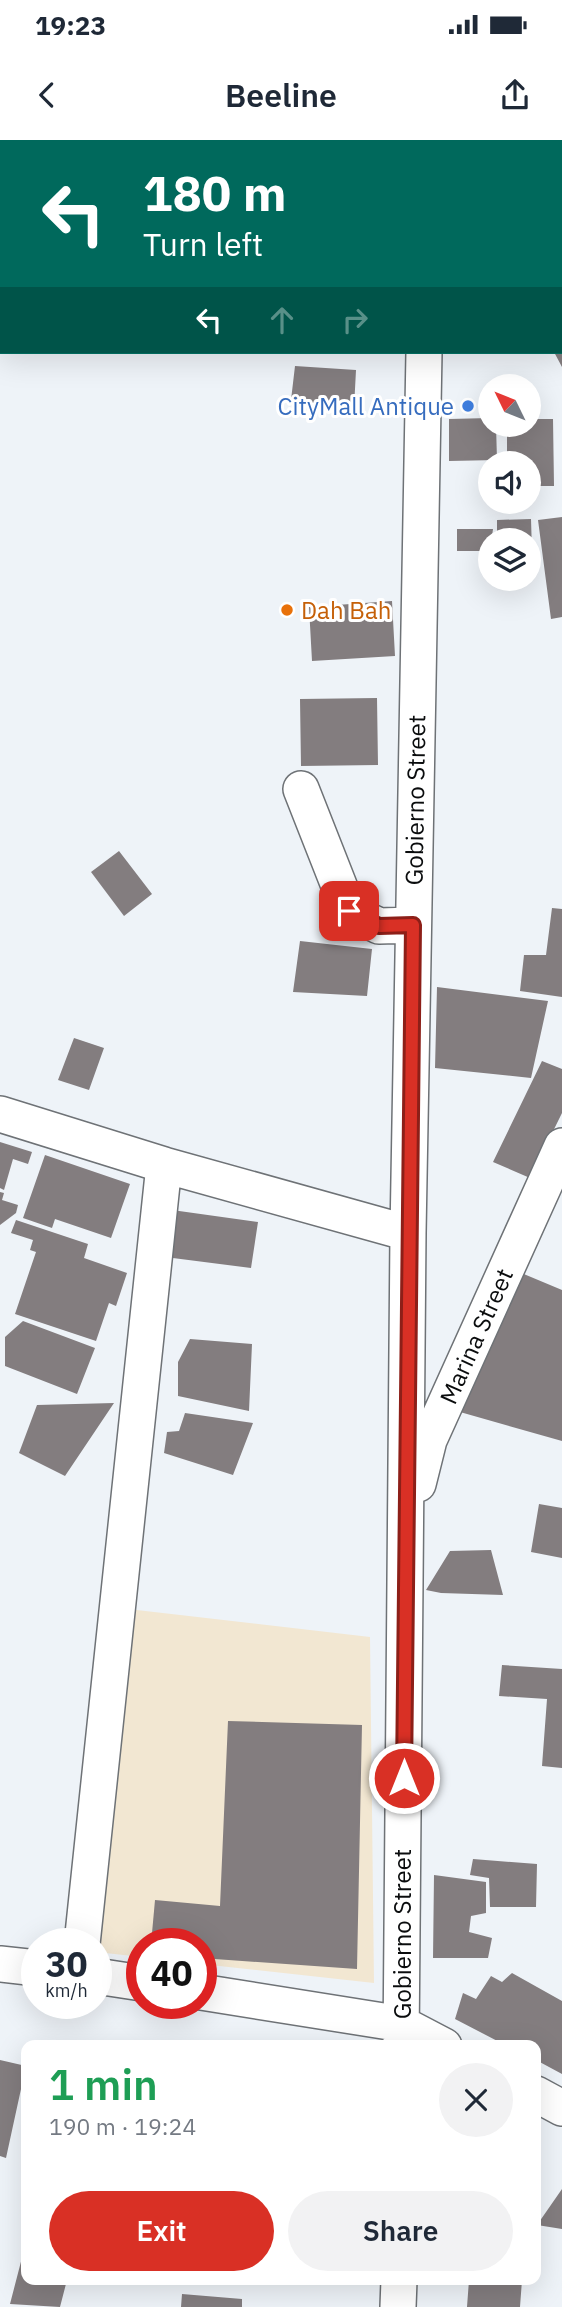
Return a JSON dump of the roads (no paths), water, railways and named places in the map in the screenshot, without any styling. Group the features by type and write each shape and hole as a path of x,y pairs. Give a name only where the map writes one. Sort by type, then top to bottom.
{"street":[{"name":"Gobierno Street","path":"401,2035 408,1233 424,354"},
{"path":"301,789 349,911 379,926 413,925"},
{"path":"0,1114 164,1165 408,1233"},
{"name":"Marina Street","path":"406,1532 429,1440 562,1146"},
{"path":"84,1928 164,1165"},
{"path":"0,1964 21,1966"},
{"path":"217,1995 421,2040"},
{"path":"541,2097 562,2108"},
{"path":"398,2307 399,2285"}],"place":[{"name":"CityMall Antique","path":"468,406"},
{"name":"Dah Bah","path":"287,610"}]}
